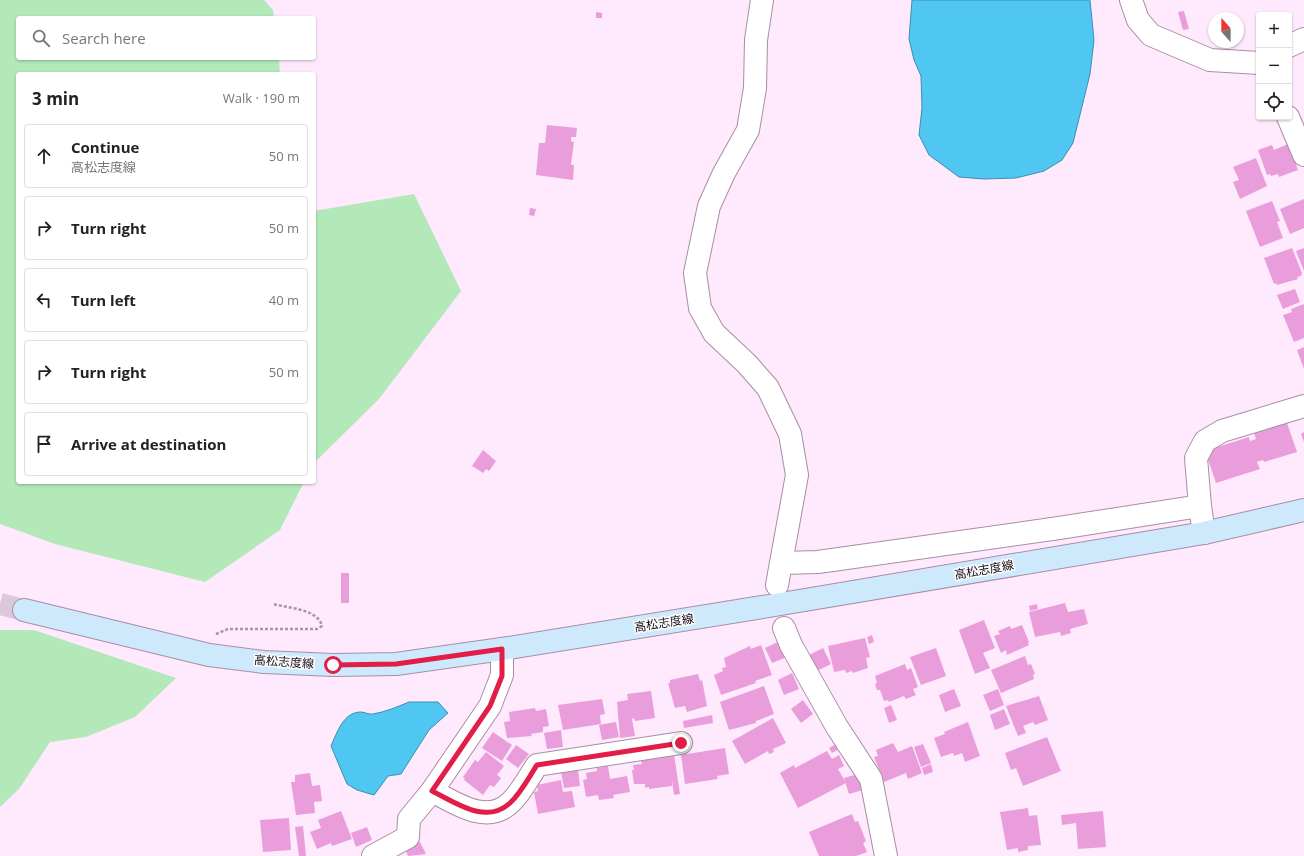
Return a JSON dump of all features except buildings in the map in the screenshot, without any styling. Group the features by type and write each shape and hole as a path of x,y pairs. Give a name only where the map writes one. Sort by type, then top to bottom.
{"main road":[{"name":"高松志度線","path":"24,610 209,655 264,662 333,665 396,664 502,649 1204,533 1304,510"}],"street":[{"path":"762,0 756,40 755,88 748,130 724,173 709,206 695,272 700,308 714,333 747,364 768,388 790,434 797,475 777,585"},
{"path":"1132,0 1138,20 1151,35 1210,60 1256,63"},
{"path":"1292,45 1304,39"},
{"path":"1289,120 1304,155"},
{"path":"1204,533 1196,458 1205,441 1222,431 1304,406"},
{"path":"782,563 818,562 1059,528 1200,506"},
{"path":"784,628 791,645 837,727 871,779 886,856"},
{"path":"373,856 408,837 409,819 432,791 490,706 502,676 502,649"},
{"path":"432,791 475,812 495,812 510,803 537,765 681,743"}],"path":[{"path":"212,639 217,632 228,629 317,629 322,626 321,620 315,614 273,604"}],"green space":[{"path":"0,0 264,0 273,10 274,16 16,16 16,60 279,60 280,72 16,72 16,484 303,484 280,530 205,582 55,544 0,524"},
{"path":"414,194 461,291 379,399 316,461 316,211"},
{"path":"0,630 34,630 176,678 135,717 86,737 50,742 19,789 0,807"}],"water":[{"path":"912,0 1090,0 1094,40 1090,74 1073,143 1062,160 1044,171 1016,178 984,179 959,177 929,155 919,135 922,108 921,76 914,60 909,39"},
{"path":"409,702 438,702 448,713 429,730 401,774 388,776 374,795 357,790 347,784 331,746 345,719 355,713 378,713"}],"tunnel":[{"path":"0,604 24,610"}],"route":[{"path":"333,665 396,664 502,649 502,676 490,706 432,791 475,812 495,812 510,803 537,765 681,743"}]}
